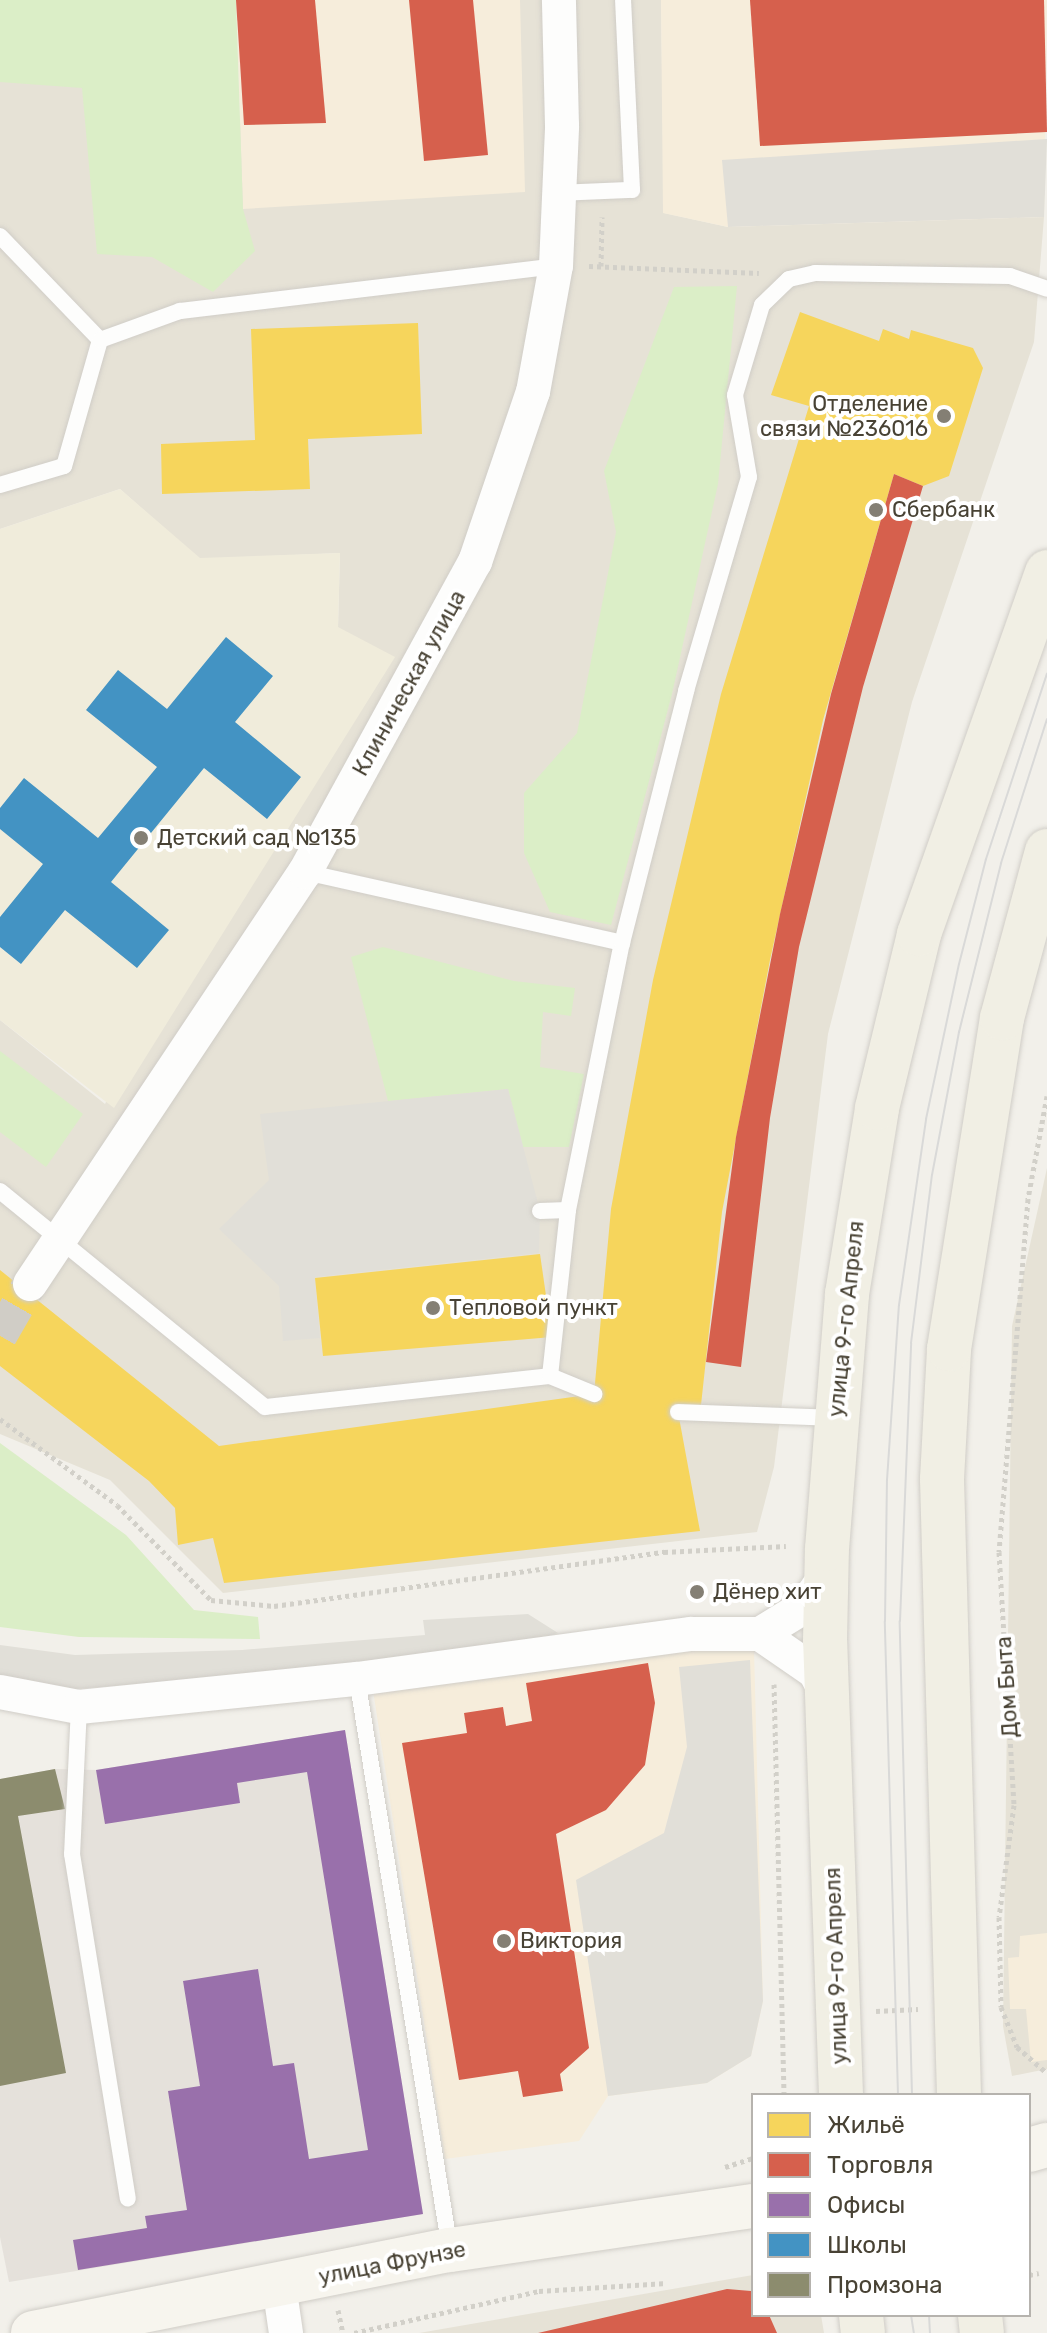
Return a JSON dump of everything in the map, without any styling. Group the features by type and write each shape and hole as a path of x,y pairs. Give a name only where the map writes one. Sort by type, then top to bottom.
{"main road":[{"name":"улица 9-го Апреля","path":"841,2093 836,2011 826,1576 835,1418 859,1204 919,934 1047,572"},
{"path":"959,2093 954,2005 942,1479 949,1349 1002,1018 1047,851"},
{"name":"улица Фрунзе","path":"33,2333 450,2250 751,2206"}],"street":[{"name":"Клиническая улица","path":"32,1280 305,872 475,562 533,392 556,266 559,0"},
{"path":"767,1639 804,1607 826,1576"},
{"path":"0,1692 79,1707 357,1679 691,1634 767,1639 815,1672 827,1695"},
{"path":"279,2285 286,2333"}],"lane":[{"path":"559,193 632,190 623,0"},
{"path":"0,236 100,340"},
{"path":"100,340 180,311 556,266"},
{"path":"550,1376 568,1210 622,943 686,691 749,477 735,395 762,305 789,279 815,273 1010,276 1046,290"},
{"path":"0,485 64,466 100,340"},
{"path":"305,872 622,943"},
{"path":"0,1191 265,1407 550,1376 594,1394"},
{"path":"540,1211 568,1210"},
{"path":"678,1412 835,1418"},
{"path":"357,1679 450,2250"},
{"path":"79,1707 72,1854 128,2198"}],"path":[{"path":"601,266 602,192"},
{"path":"556,266 736,268"},
{"name":"Дом Быта","path":"1001,2007 999,1917 1014,1805 999,1552 1028,1199 1047,1096"},
{"path":"0,1419 117,1505 211,1600 274,1606 664,1552 786,1546"},
{"path":"767,1639 784,2093"},
{"path":"783,2013 954,2005 1001,2007 1017,2047 1047,2073"},
{"path":"1031,2275 1039,2273"},
{"path":"354,2333 539,2291 667,2283"}],"shaded area":[{"path":"0,0 244,125 243,209 520,0 661,0 664,213 728,227 1044,217 1034,342 912,702 828,1034 774,1467 757,1532 223,1593 110,1480 0,1434 0,1020 105,1104 338,627 340,553 199,559 120,489 0,529"},
{"path":"236,0 520,0 525,192 243,209"},
{"path":"661,0 1047,0 1044,217 728,227 663,213"},
{"path":"1047,139 1044,217 728,227 722,160"},
{"name":"Детский сад №135","path":"120,489 200,558 340,553 338,627 395,657 114,1108 0,1020 0,529"},
{"path":"508,1089 540,1211 539,1253 315,1277 320,1338 283,1341 279,1286 219,1229 269,1180 260,1114"},
{"path":"1047,1168 1047,2069 1012,2076 1003,2026 1012,1326"},
{"path":"528,1614 558,1633 537,1640 248,1676 74,1689 0,1676 0,1645 75,1655 242,1650 425,1635 423,1620"},
{"path":"754,1648 763,2001 751,2056 707,2083 608,2096 579,2141 445,2159 373,1690 676,1650"},
{"path":"750,1660 763,2001 751,2056 707,2083 608,2096 576,1880 664,1833 687,1747 679,1667"},
{"path":"345,1730 423,2214 9,2282 0,2237 0,1779 55,1769 96,1770"},
{"path":"1047,1933 1047,2060 1031,2062 1026,2009 1010,2009 1008,1958 1019,1957 1020,1936"},
{"path":"751,2275 751,2317 821,2317 824,2333 419,2333"}],"green space":[{"path":"0,0 236,0 243,209 255,251 213,292 152,257 97,254 82,88 0,82"},
{"path":"737,286 718,484 672,694 611,925 550,912 524,853 524,793 577,733 616,532 604,471 674,287"},
{"path":"383,947 514,981 575,988 571,1016 543,1012 540,1067 584,1074 569,1147 523,1147 508,1089 388,1101 351,957"},
{"path":"0,1051 83,1114 46,1167 0,1132"},
{"path":"0,1443 126,1535 194,1610 258,1617 260,1639 79,1637 0,1627"}],"building: Жильё":[{"path":"800,312 879,341 883,329 909,339 911,330 973,348 983,368 949,476 923,486 894,474 823,720 770,960 722,1212 701,1405 678,1412 700,1531 224,1583 213,1538 178,1545 175,1508 149,1481 0,1366 0,1270 219,1446 594,1394 611,1209 653,980 721,694 809,406 771,395"},
{"path":"418,323 422,434 308,439 310,489 162,494 161,444 255,440 251,329"},
{"name":"Тепловой пункт","path":"540,1254 552,1337 323,1356 315,1278"}],"building: Торговля":[{"path":"236,0 315,0 326,123 244,125"},
{"path":"409,0 473,0 488,155 424,161"},
{"path":"750,0 1044,0 1047,132 760,146"},
{"path":"894,474 923,486 863,687 799,947 770,1118 741,1367 706,1362 736,1137 780,914 831,694"},
{"name":"Виктория","path":"648,1663 655,1703 645,1765 606,1810 556,1834 589,2048 560,2074 563,2091 523,2097 518,2071 459,2080 402,1743 467,1733 464,1713 503,1707 506,1726 532,1721 526,1683"},
{"path":"727,2289 751,2291 751,2317 770,2317 777,2333 538,2333"}],"building: Офисы":[{"path":"345,1730 423,2214 78,2270 73,2240 147,2228 145,2216 187,2210 168,2091 200,2086 183,1981 258,1969 273,2066 294,2063 309,2159 368,2150 307,1772 237,1783 240,1803 105,1824 96,1770"}],"building: Школы":[{"path":"226,637 273,676 235,722 301,777 267,819 204,768 111,882 169,930 137,968 65,910 21,964 0,947 0,917 43,864 0,829 0,808 24,778 98,838 157,767 86,710 118,670 167,709"}],"building: Промзона":[{"path":"55,1769 65,1809 18,1816 66,2073 0,2086 0,1779"}],"tunnel":[{"path":"0,1336 30,1284"}],"tram line":[{"path":"898,2093 885,1621 887,1480 899,1305 926,1119 959,964 986,859 1047,674"},
{"path":"912,2093 900,1621 911,1343 932,1175 959,1032 1001,863 1047,719"},
{"path":"911,2317 914,2333"},
{"path":"929,2317 930,2333"}],"place":[{"name":"Отделение связи №236016","path":"944,416"},
{"name":"Сбербанк","path":"876,510"},
{"name":"Детский сад №135","path":"141,838"},
{"name":"Тепловой пункт","path":"433,1308"},
{"name":"Дёнер хит","path":"697,1592"},
{"name":"Виктория","path":"504,1941"}]}
